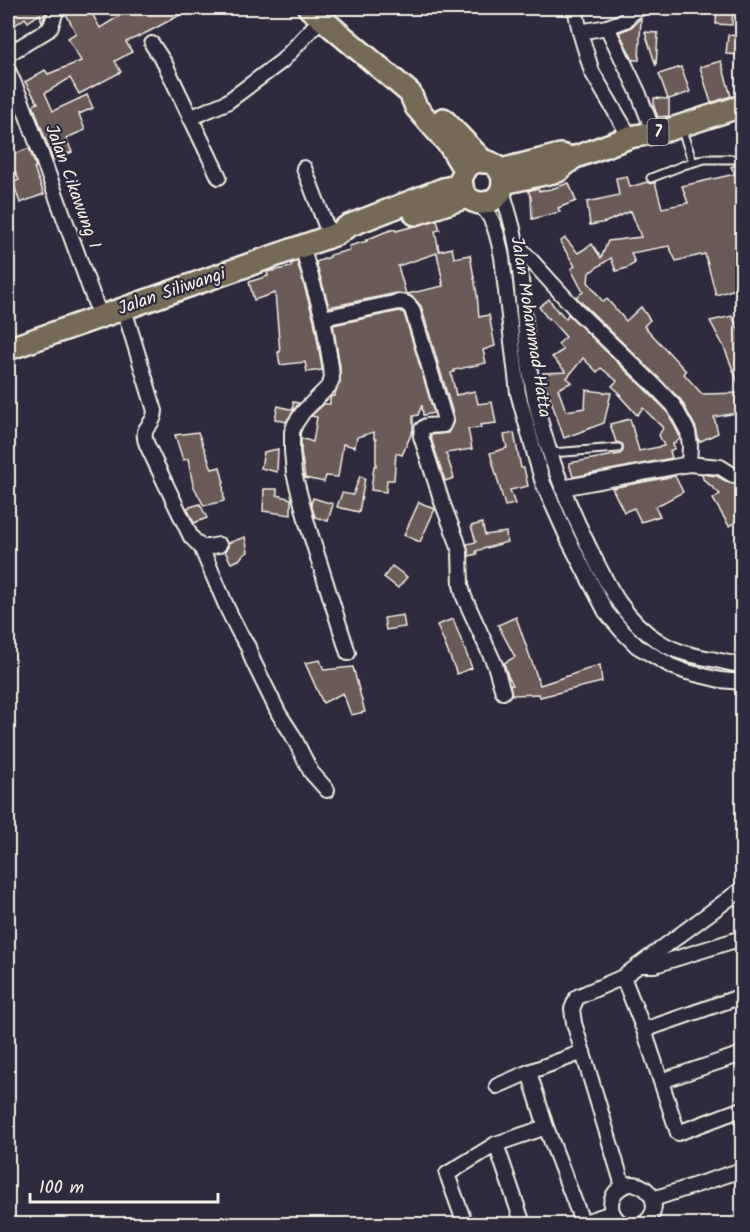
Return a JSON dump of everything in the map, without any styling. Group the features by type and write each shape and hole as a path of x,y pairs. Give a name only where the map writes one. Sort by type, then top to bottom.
{"main road":[{"path":"315,13 410,93 425,99 497,176"},
{"path":"410,93 416,107 450,146 468,189 491,201 497,176"},
{"name":"7","path":"497,176 558,171 573,158 630,137 680,126 742,106"},
{"path":"468,189 473,164 497,176"},
{"name":"Jalan Siliwangi","path":"8,349 333,235 348,226 443,189 468,189"}],"street":[{"path":"8,54 48,30 57,8"},
{"path":"575,8 592,72 630,137"},
{"path":"580,32 607,27 626,20 629,15 640,8"},
{"path":"190,118 227,102 282,61 315,13"},
{"path":"607,27 638,92 654,133"},
{"path":"152,44 165,64 219,177"},
{"name":"Jalan Cikawung I","path":"8,70 22,102 100,316"},
{"path":"304,168 333,235"},
{"name":"Jalan Mohammad Hatta","path":"497,176 510,214 517,245 531,377 538,410 562,488 610,590 625,611 660,642 681,653 742,665"},
{"name":"Jalan Mohammad Hatta","path":"468,189 484,208 497,235 502,257 518,393 535,455 548,492 594,591 606,612 637,646 687,672 720,680 742,682"},
{"path":"517,245 579,313 674,406 688,432 689,464"},
{"path":"302,246 323,318 332,379 329,386 310,404 295,424 292,432 294,473 348,653"},
{"path":"323,318 399,302 405,302 412,309 445,420 443,425 426,426 422,429 421,436 460,552 461,585 464,597 495,665 503,692"},
{"path":"124,309 154,411 154,419 144,432 144,437 191,537 201,547 228,610 279,714 311,772 327,790"},
{"path":"535,455 551,453"},
{"path":"562,488 689,464 720,467 734,475"},
{"path":"201,547 219,545"},
{"path":"623,1186 574,1023 572,1008 578,997 623,977 742,889"},
{"path":"639,965 655,965 742,938"},
{"path":"623,977 644,1030 678,1132 742,1109"},
{"path":"644,1030 742,996"},
{"path":"497,1086 583,1052"},
{"path":"661,1081 742,1054"},
{"path":"529,1072 581,1224 612,1213"},
{"path":"465,1224 447,1174 496,1144 546,1127"},
{"path":"496,1144 523,1224"},
{"path":"653,1199 742,1170"},
{"path":"622,1224 612,1213 611,1200 618,1190 628,1184 646,1189 653,1199 654,1211 643,1224"}],"lane":[{"path":"680,126 693,162"},
{"path":"651,178 705,159 742,159"},
{"path":"551,453 618,448"}],"building":[{"path":"8,8 48,8 42,23 40,14 28,22 25,18 8,30"},
{"path":"66,8 89,8 100,28 121,15 116,8 137,8 141,15 150,9 152,14 163,8 193,8 126,42 132,52 115,61 121,72 79,94 70,78 45,93 53,111 87,95 93,108 79,114 85,130 66,138 72,152 53,160 33,105 38,103 25,82 45,70 48,74 81,61 68,38 76,33 65,12"},
{"path":"717,8 733,8 732,25 716,24"},
{"path":"640,19 639,60 633,60 619,32 630,28"},
{"path":"645,32 658,33 656,66"},
{"path":"728,35 742,36 742,55 726,54"},
{"path":"721,61 731,96 711,103 700,67"},
{"path":"681,67 690,92 669,99 669,116 658,117 654,107 654,98 668,99 659,74"},
{"path":"29,148 44,194 20,203 13,182 19,180 8,157"},
{"path":"742,165 742,287 716,295 705,254 676,261 669,246 631,253 635,263 627,268 616,271 611,258 589,273 588,282 603,302 607,299 626,321 641,307 650,320 644,326 686,371 684,374 702,394 742,393 742,412 714,417 718,433 699,442 696,428 681,400 576,297 583,292 571,269 575,266 560,242 565,238 578,253 592,244 601,258 608,241 641,237 631,211 606,222 590,225 587,202 619,195 616,178 627,176 630,187 655,182 662,208 688,203 682,186 735,174 731,167"},
{"path":"569,183 576,201 558,208 560,212 532,219 531,197 528,191 538,188 539,191 551,189"},
{"path":"437,220 440,230 435,231 439,251 452,248 454,258 470,255 479,317 489,315 495,346 483,350 486,363 454,370 451,373 456,395 475,391 478,404 492,402 496,423 468,429 472,449 446,453 454,478 445,481 430,435 448,433 454,417 421,306 407,294 443,286 437,253 398,266 406,294 397,293 329,307 316,262 330,255 350,250 349,246 367,241 385,232"},
{"path":"297,261 314,320 322,370 307,372 305,362 280,365 275,293 254,300 249,282 268,276 267,272 291,267 291,264"},
{"path":"549,299 558,312 566,319 568,314 667,411 680,439 673,444 675,448 670,451 672,458 573,477 569,463 620,454 623,451 623,445 616,442 610,424 630,419 639,451 664,446 659,435 663,428 643,408 637,415 612,386 617,381 601,368 597,372 583,358 567,378 572,382 558,389 566,411 585,408 586,390 611,393 604,423 564,438 547,389 545,389 543,373 566,372 552,357 563,350 558,344 566,337 539,307"},
{"path":"400,311 404,313 434,413 423,415 422,405 418,415 413,416 413,430 402,455 396,453 394,480 387,480 386,492 371,490 374,466 376,466 374,432 357,437 355,447 343,444 338,477 326,476 324,482 305,478 301,438 313,442 317,417 311,416 324,404 330,404 330,398 335,396 340,382 340,366 333,325"},
{"path":"732,316 742,337 742,393 724,347 710,321"},
{"path":"293,402 299,403 286,422 275,419 278,406 293,410"},
{"path":"198,432 212,469 220,467 224,483 224,501 204,506 193,485 188,459 183,460 175,435"},
{"path":"514,433 521,468 524,468 528,486 510,490 515,504 505,506 490,453 507,448 504,435"},
{"path":"278,449 277,472 261,468 264,452"},
{"path":"702,474 717,476 733,484 738,482 742,486 742,518 729,526 713,499 720,494 703,479"},
{"path":"360,476 365,478 359,512 337,507 342,493 353,495"},
{"path":"675,476 683,492 655,507 660,516 641,522 634,508 624,512 612,488"},
{"path":"264,489 277,489 277,495 291,499 291,515 263,511"},
{"path":"313,498 333,504 328,521 315,517 311,504"},
{"path":"419,502 435,509 420,542 404,535"},
{"path":"200,504 207,518 194,523 187,508"},
{"path":"482,523 485,535 506,532 507,542 476,551 477,554 469,556 467,544 476,542 471,526"},
{"path":"245,537 248,552 239,560 231,563 225,551 228,543"},
{"path":"392,566 407,577 398,588 384,577"},
{"path":"403,615 405,627 386,630 384,618"},
{"path":"516,617 540,685 600,665 602,682 540,697 539,694 512,695 510,685 513,685 504,663 515,657 498,625"},
{"path":"453,619 472,668 457,674 437,625"},
{"path":"320,660 324,670 353,667 365,712 351,715 343,693 323,703 305,663"}]}
